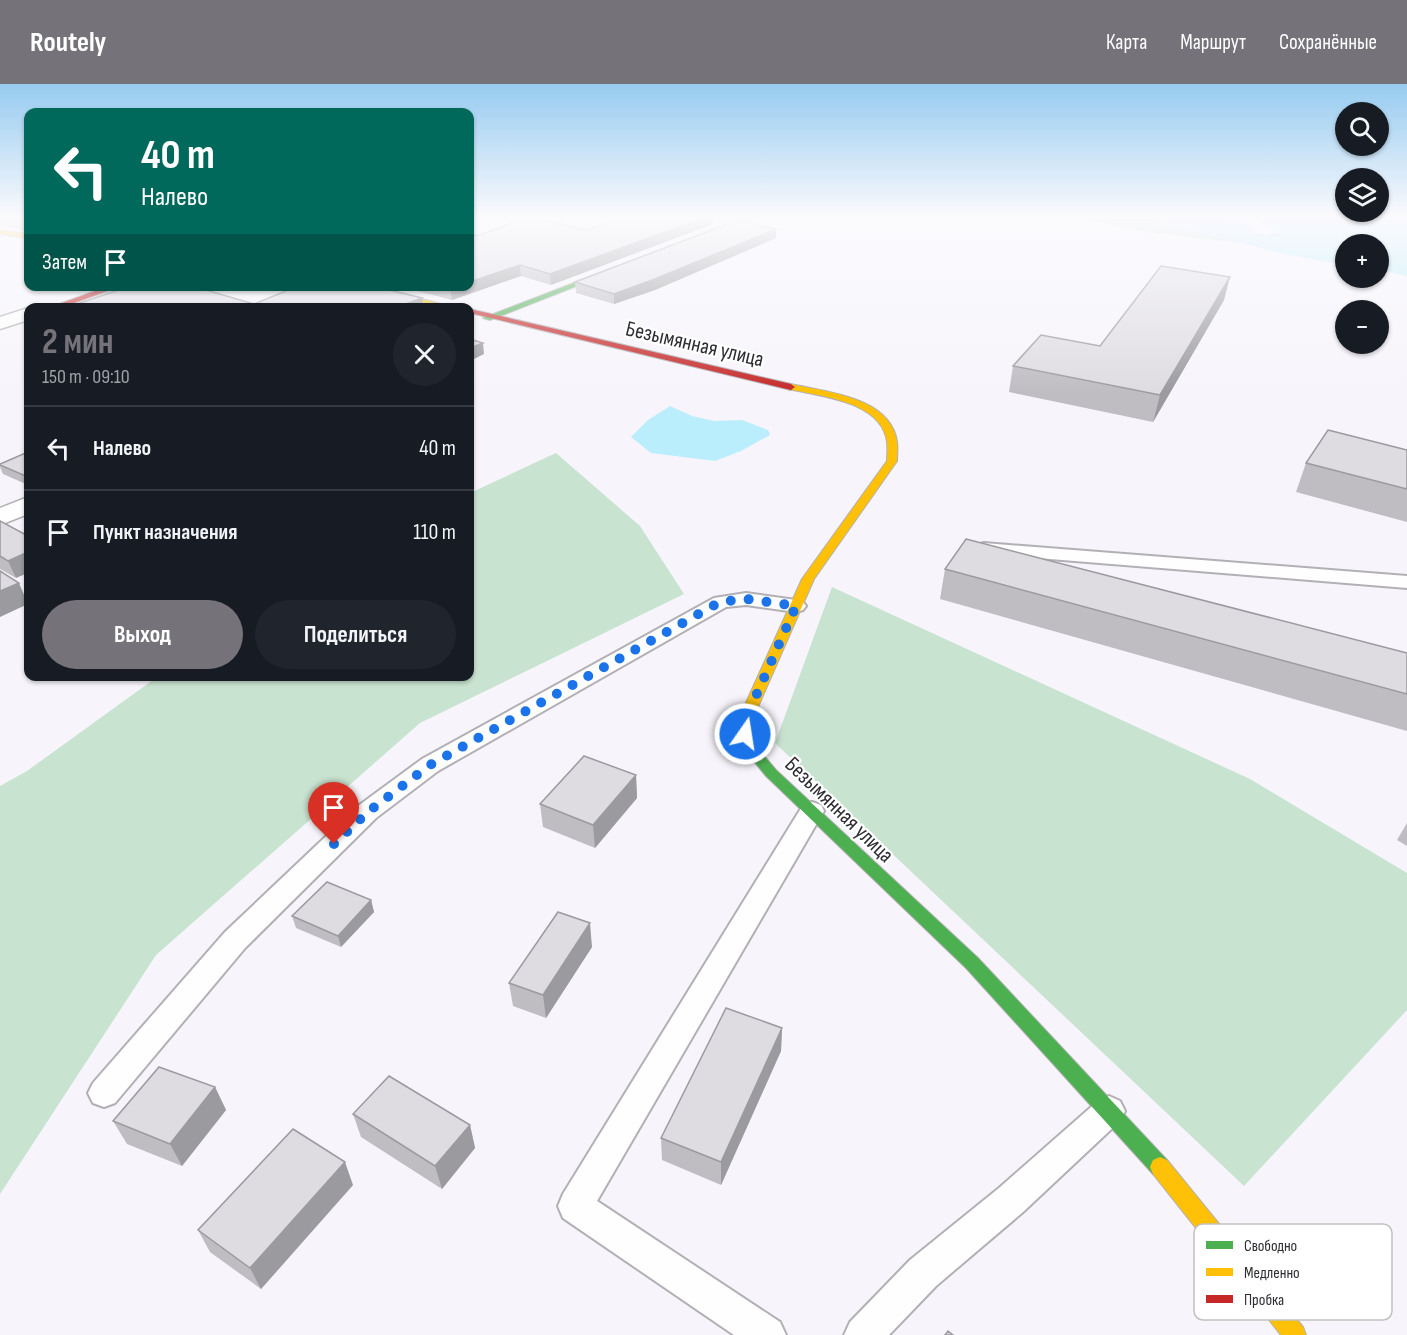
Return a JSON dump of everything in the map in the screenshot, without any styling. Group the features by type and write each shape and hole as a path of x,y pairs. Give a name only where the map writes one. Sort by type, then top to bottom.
{"street":[{"path":"474,323 595,276"},
{"path":"66,303 103,291"},
{"path":"382,291 432,303"},
{"name":"Безымянная улица","path":"474,313 846,400 875,411 893,434 896,447 892,461 808,579 747,716 745,734 752,752 972,963 1152,1157 1206,1224"},
{"path":"0,323 24,315"},
{"path":"0,517 24,507"},
{"name":"Безымянная улица","path":"1283,1320 1295,1335"}],"lane":[{"path":"963,548 1407,582"},
{"path":"104,1093 235,940 368,812 430,765 720,602 746,599 796,606"},
{"path":"767,1335 575,1206 812,811"},
{"path":"863,1335 923,1274 1011,1200 1109,1111"}],"green space":[{"path":"556,453 640,526 684,594 420,723 156,955 0,1194 0,786 27,771 151,681 474,681 474,491"},
{"path":"832,587 1250,779 1407,873 1407,1010 1244,1186 775,743"}],"water":[{"path":"670,406 692,416 714,421 742,420 768,430 770,435 741,451 715,461 651,453 631,437 648,420"}],"building":[{"path":"474,276 487,276 474,281"},
{"path":"590,276 661,276 614,294 575,282"},
{"path":"1153,276 1230,277 1160,395 1013,366 1041,335 1100,346"},
{"path":"115,291 209,291 251,303 80,303"},
{"path":"286,291 393,291 422,298 408,303 256,303"},
{"path":"474,340 483,343 474,346"},
{"path":"1328,430 1407,450 1407,489 1306,463"},
{"path":"24,454 24,475 0,465"},
{"path":"0,521 24,534 24,554 8,561 0,556"},
{"path":"966,539 1407,653 1407,694 945,569"},
{"path":"0,571 19,583 0,591"},
{"path":"584,756 636,775 593,825 540,804"},
{"path":"327,882 371,900 338,936 292,916"},
{"path":"558,912 590,923 543,995 509,983"},
{"path":"726,1008 782,1028 721,1162 661,1138"},
{"path":"159,1067 215,1087 170,1144 113,1121"},
{"path":"389,1076 470,1125 435,1166 353,1114"},
{"path":"293,1129 345,1162 250,1268 198,1230"}],"traffic: fast":[{"path":"487,318 596,276"},
{"path":"747,734 755,754 771,773 972,963 1160,1167"}],"traffic: slow":[{"path":"382,291 432,303"},
{"path":"747,734 747,716 808,579 892,461 892,441 886,426 876,414 844,399 791,387"},
{"path":"1160,1167 1206,1224"},
{"path":"1283,1320 1295,1335"}],"traffic: jam":[{"path":"66,303 103,291"},
{"path":"474,312 791,387"}],"route":[{"path":"334,844 368,812 430,765 720,602 746,599 796,606 757,690 747,716 745,734"}]}
